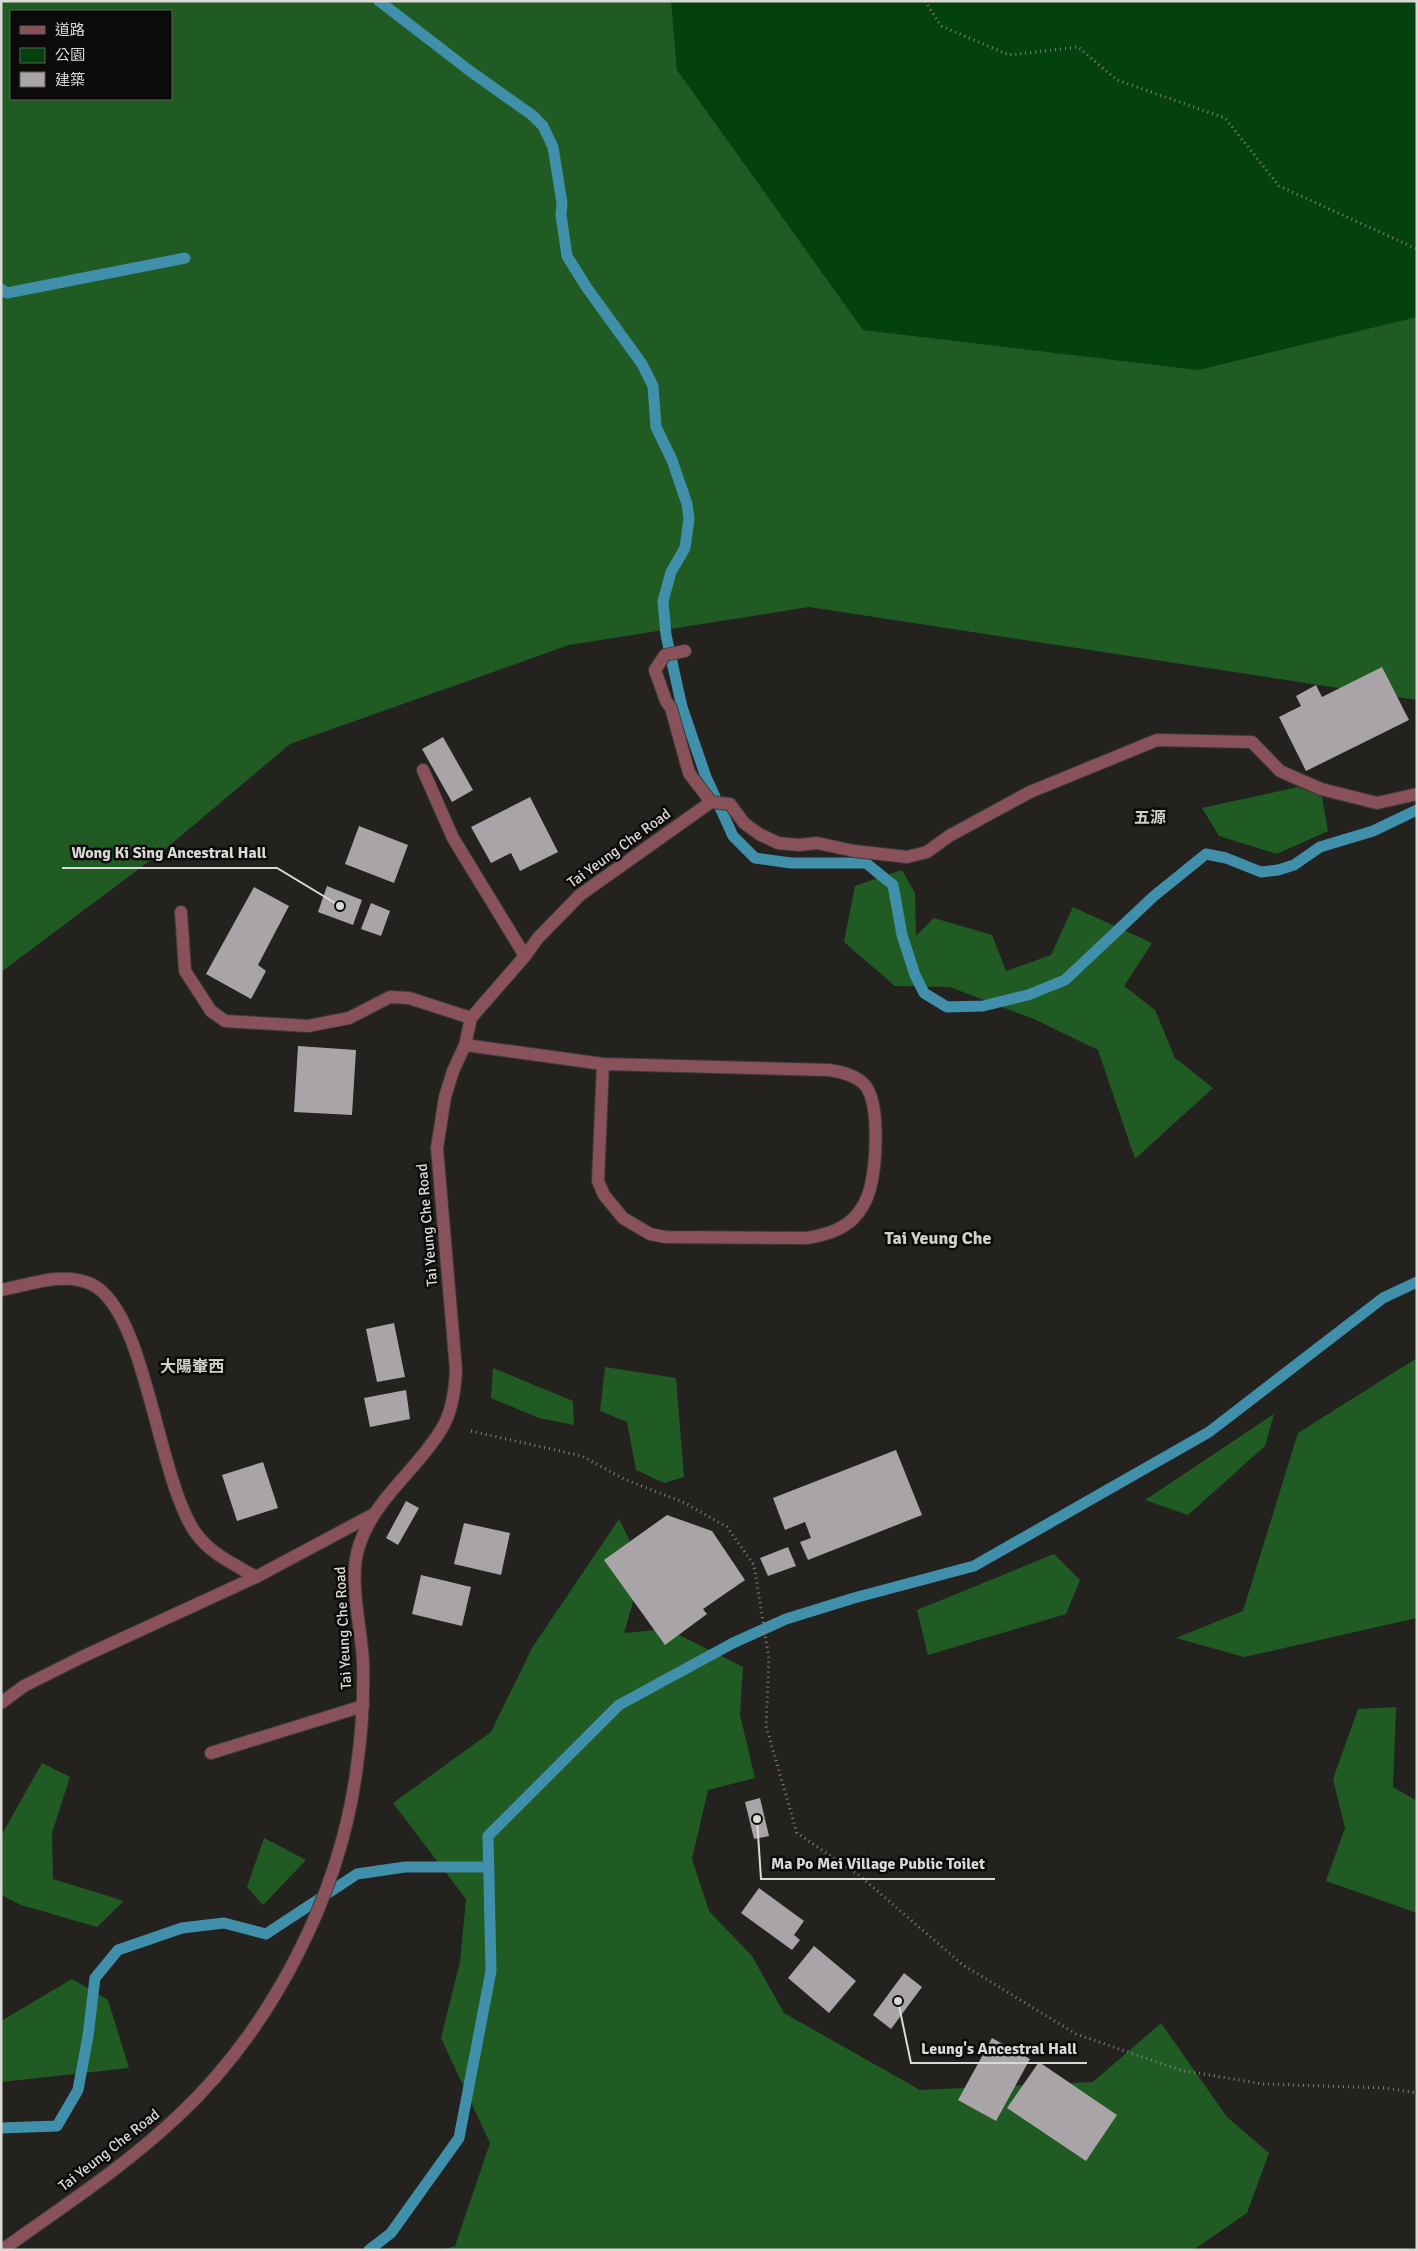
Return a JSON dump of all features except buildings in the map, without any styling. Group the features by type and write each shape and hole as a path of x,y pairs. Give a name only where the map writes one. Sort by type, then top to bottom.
{"street":[{"path":"685,651 665,654 655,670 666,701 671,708 689,773 711,802 730,804 744,823 759,834 778,843 799,845 817,843 854,851 907,857 927,852 949,836 1030,792 1157,740 1252,742 1280,771 1321,789 1377,803 1417,794"},
{"path":"423,770 453,838 525,956"},
{"name":"Tai Yeung Che Road","path":"2,2250 130,2158 179,2115 232,2058 281,1986 319,1910 347,1824 357,1767 363,1706 363,1660 354,1569 359,1546 374,1514 442,1430 450,1410 454,1391 456,1370 436,1148 445,1097 453,1071 465,1045 471,1018 525,956 543,932 580,895 711,802"},
{"path":"181,912 185,971 211,1011 225,1022 308,1026 349,1018 390,997 409,998 471,1018"},
{"path":"465,1045 603,1064 829,1070 850,1074 864,1084 873,1099 876,1117 873,1174 870,1190 863,1206 853,1219 840,1228 824,1235 808,1238 665,1237 650,1234 636,1227 613,1207 598,1181 603,1064"},
{"path":"1,1290 65,1278 92,1284 107,1294 118,1309 132,1340 181,1506 196,1533 216,1554 256,1577"},
{"path":"1,1703 24,1686 65,1665 256,1577 374,1514"},
{"path":"211,1753 363,1706"}],"path":[{"path":"925,1 941,26 1009,55 1078,47 1117,80 1225,118 1279,186 1417,249"},
{"path":"450,1410 468,1430 582,1456 624,1479 685,1503 727,1527 754,1565 769,1659 766,1726 797,1833 860,1876 963,1965 1076,2034 1180,2070 1263,2084 1386,2088 1417,2093"}],"green space":[{"path":"1,1 671,1 677,70 863,330 1198,370 1417,317 1417,700 809,607 569,645 290,744 163,851 1,972"},
{"path":"671,1 1417,1 1417,317 1198,370 863,330 677,70"},
{"path":"1298,787 1322,797 1328,831 1277,854 1219,836 1202,808"},
{"path":"902,870 915,893 916,936 934,918 992,935 1006,971 1051,955 1073,907 1152,943 1124,986 1155,1010 1175,1058 1213,1088 1135,1159 1098,1050 1034,1019 950,987 895,986 844,942 855,886"},
{"path":"1417,1358 1417,1618 1244,1657 1176,1638 1243,1611 1298,1433"},
{"path":"605,1367 676,1378 684,1477 664,1483 636,1470 627,1422 600,1411"},
{"path":"493,1368 573,1401 574,1425 539,1418 491,1398"},
{"path":"1274,1414 1265,1446 1188,1515 1145,1500"},
{"path":"619,1519 643,1568 624,1633 667,1629 743,1667 740,1715 755,1778 708,1790 692,1859 709,1911 752,1956 784,2013 920,2090 1093,2082 1161,2023 1227,2117 1269,2153 1247,2213 1193,2250 442,2250 455,2246 490,2143 441,2038 460,1962 466,1899 393,1803 491,1732 532,1648"},
{"path":"1054,1554 1080,1580 1066,1614 928,1655 917,1610"},
{"path":"1396,1707 1393,1787 1417,1801 1417,1913 1326,1881 1345,1828 1333,1779 1358,1709"},
{"path":"42,1763 70,1777 52,1833 53,1879 124,1901 97,1927 21,1905 1,1895 1,1836"},
{"path":"264,1838 306,1860 263,1905 247,1887"},
{"path":"72,1979 108,2000 129,2068 1,2082 1,2021"}],"waterway":[{"path":"379,1 470,71 532,115 543,126 553,147 562,203 561,215 567,256 587,288 642,364 653,386 656,427 672,460 687,504 689,519 685,548 671,572 663,601 666,635 682,707 706,777 733,836 755,858 791,863 866,863 893,885 902,935 915,975 924,993 947,1007 983,1006 1028,995 1065,980 1154,896 1206,854 1226,858 1261,872 1278,870 1294,865 1320,847 1373,831 1417,810"},
{"path":"1,289 7,293 185,258"},
{"path":"369,2250 391,2233 459,2138 491,1971 488,1836 619,1705 733,1643 786,1619 854,1598 974,1566 1209,1432 1383,1298 1417,1282"},
{"path":"1,2128 57,2126 78,2090 88,2036 95,1978 118,1950 182,1928 224,1923 266,1934 357,1874 405,1867 488,1867"}],"place":[{"name":"Wong Ki Sing Ancestral Hall","path":"340,906"},
{"name":"Ma Po Mei Village Public Toilet","path":"757,1819"},
{"name":"Leung's Ancestral Hall","path":"898,2001"}],"district":[{"name":"五源","path":"1150,818"},
{"name":"Tai Yeung Che","path":"938,1238"},
{"name":"大陽輋西","path":"192,1367"}]}
